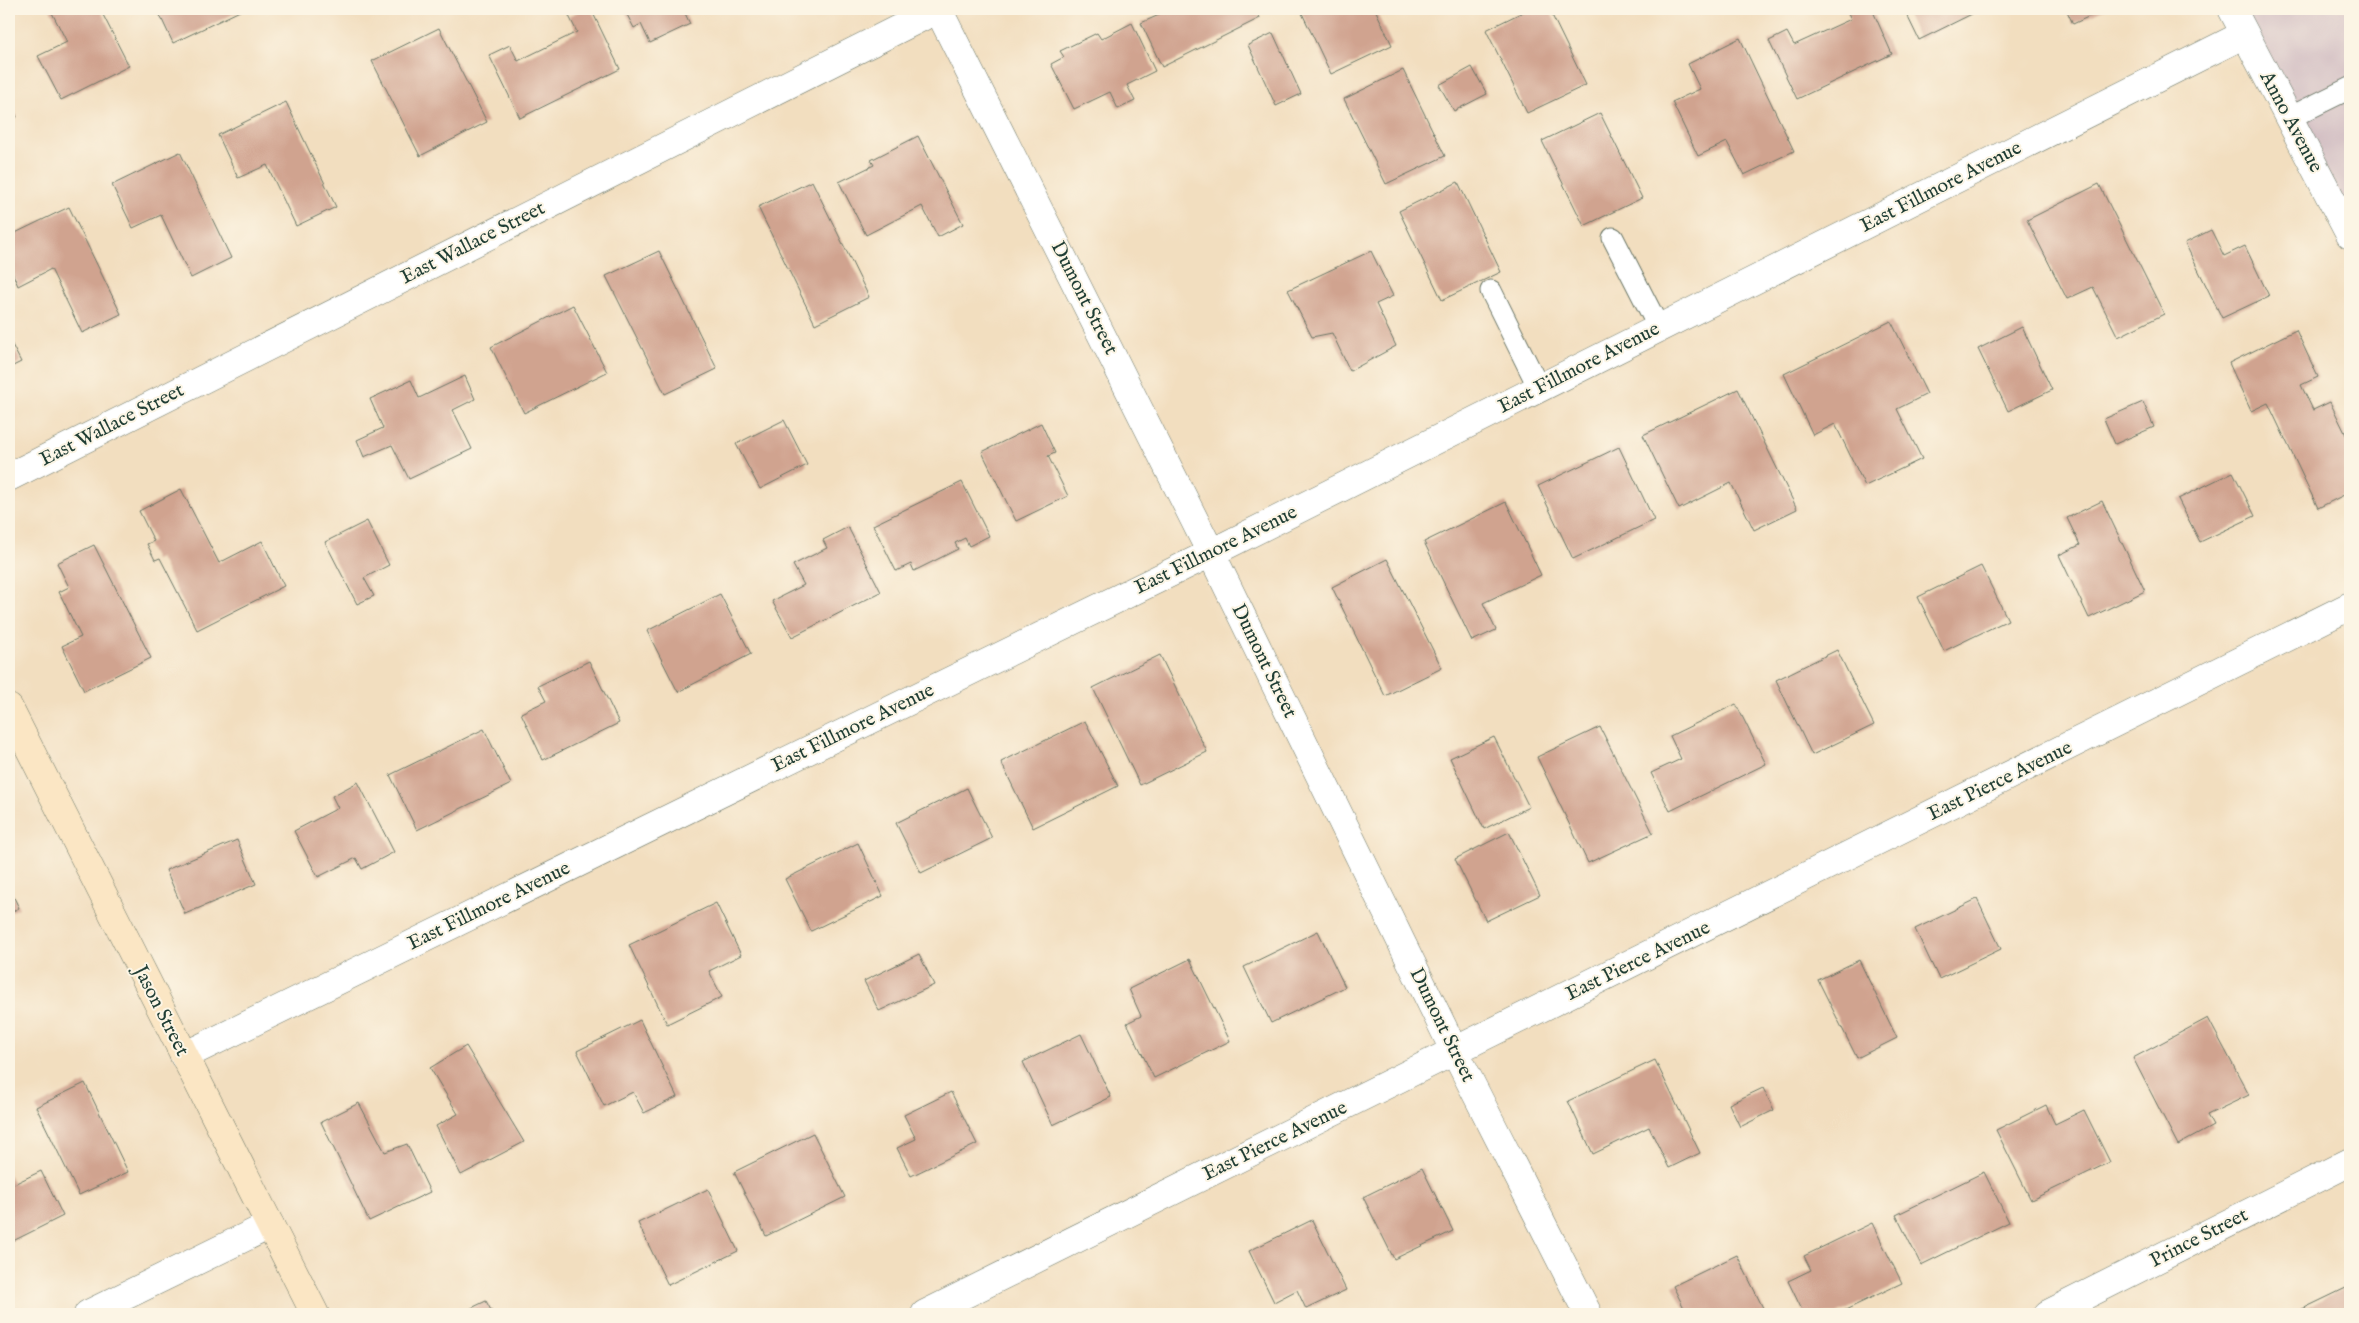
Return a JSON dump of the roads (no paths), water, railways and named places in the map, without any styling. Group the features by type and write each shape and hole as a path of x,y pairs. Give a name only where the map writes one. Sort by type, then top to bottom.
{"street":[{"name":"East Wallace Street","path":"9,477 938,9"},
{"name":"Dumont Street","path":"938,9 1211,553 1455,1052 1588,1314"},
{"name":"Anno Avenue","path":"2232,9 2350,235"},
{"name":"East Fillmore Avenue","path":"184,1056 1211,553 2245,34"},
{"name":"East Pierce Avenue","path":"925,1314 2350,606"},
{"name":"Jason Street","path":"9,709 315,1314"},
{"name":"Prince Street","path":"2048,1314 2350,1162"},
{"path":"88,1314 270,1225"}],"lane":[{"path":"2289,118 2350,88"},
{"path":"1613,238 1659,328"},
{"path":"1492,290 1540,388"}]}
